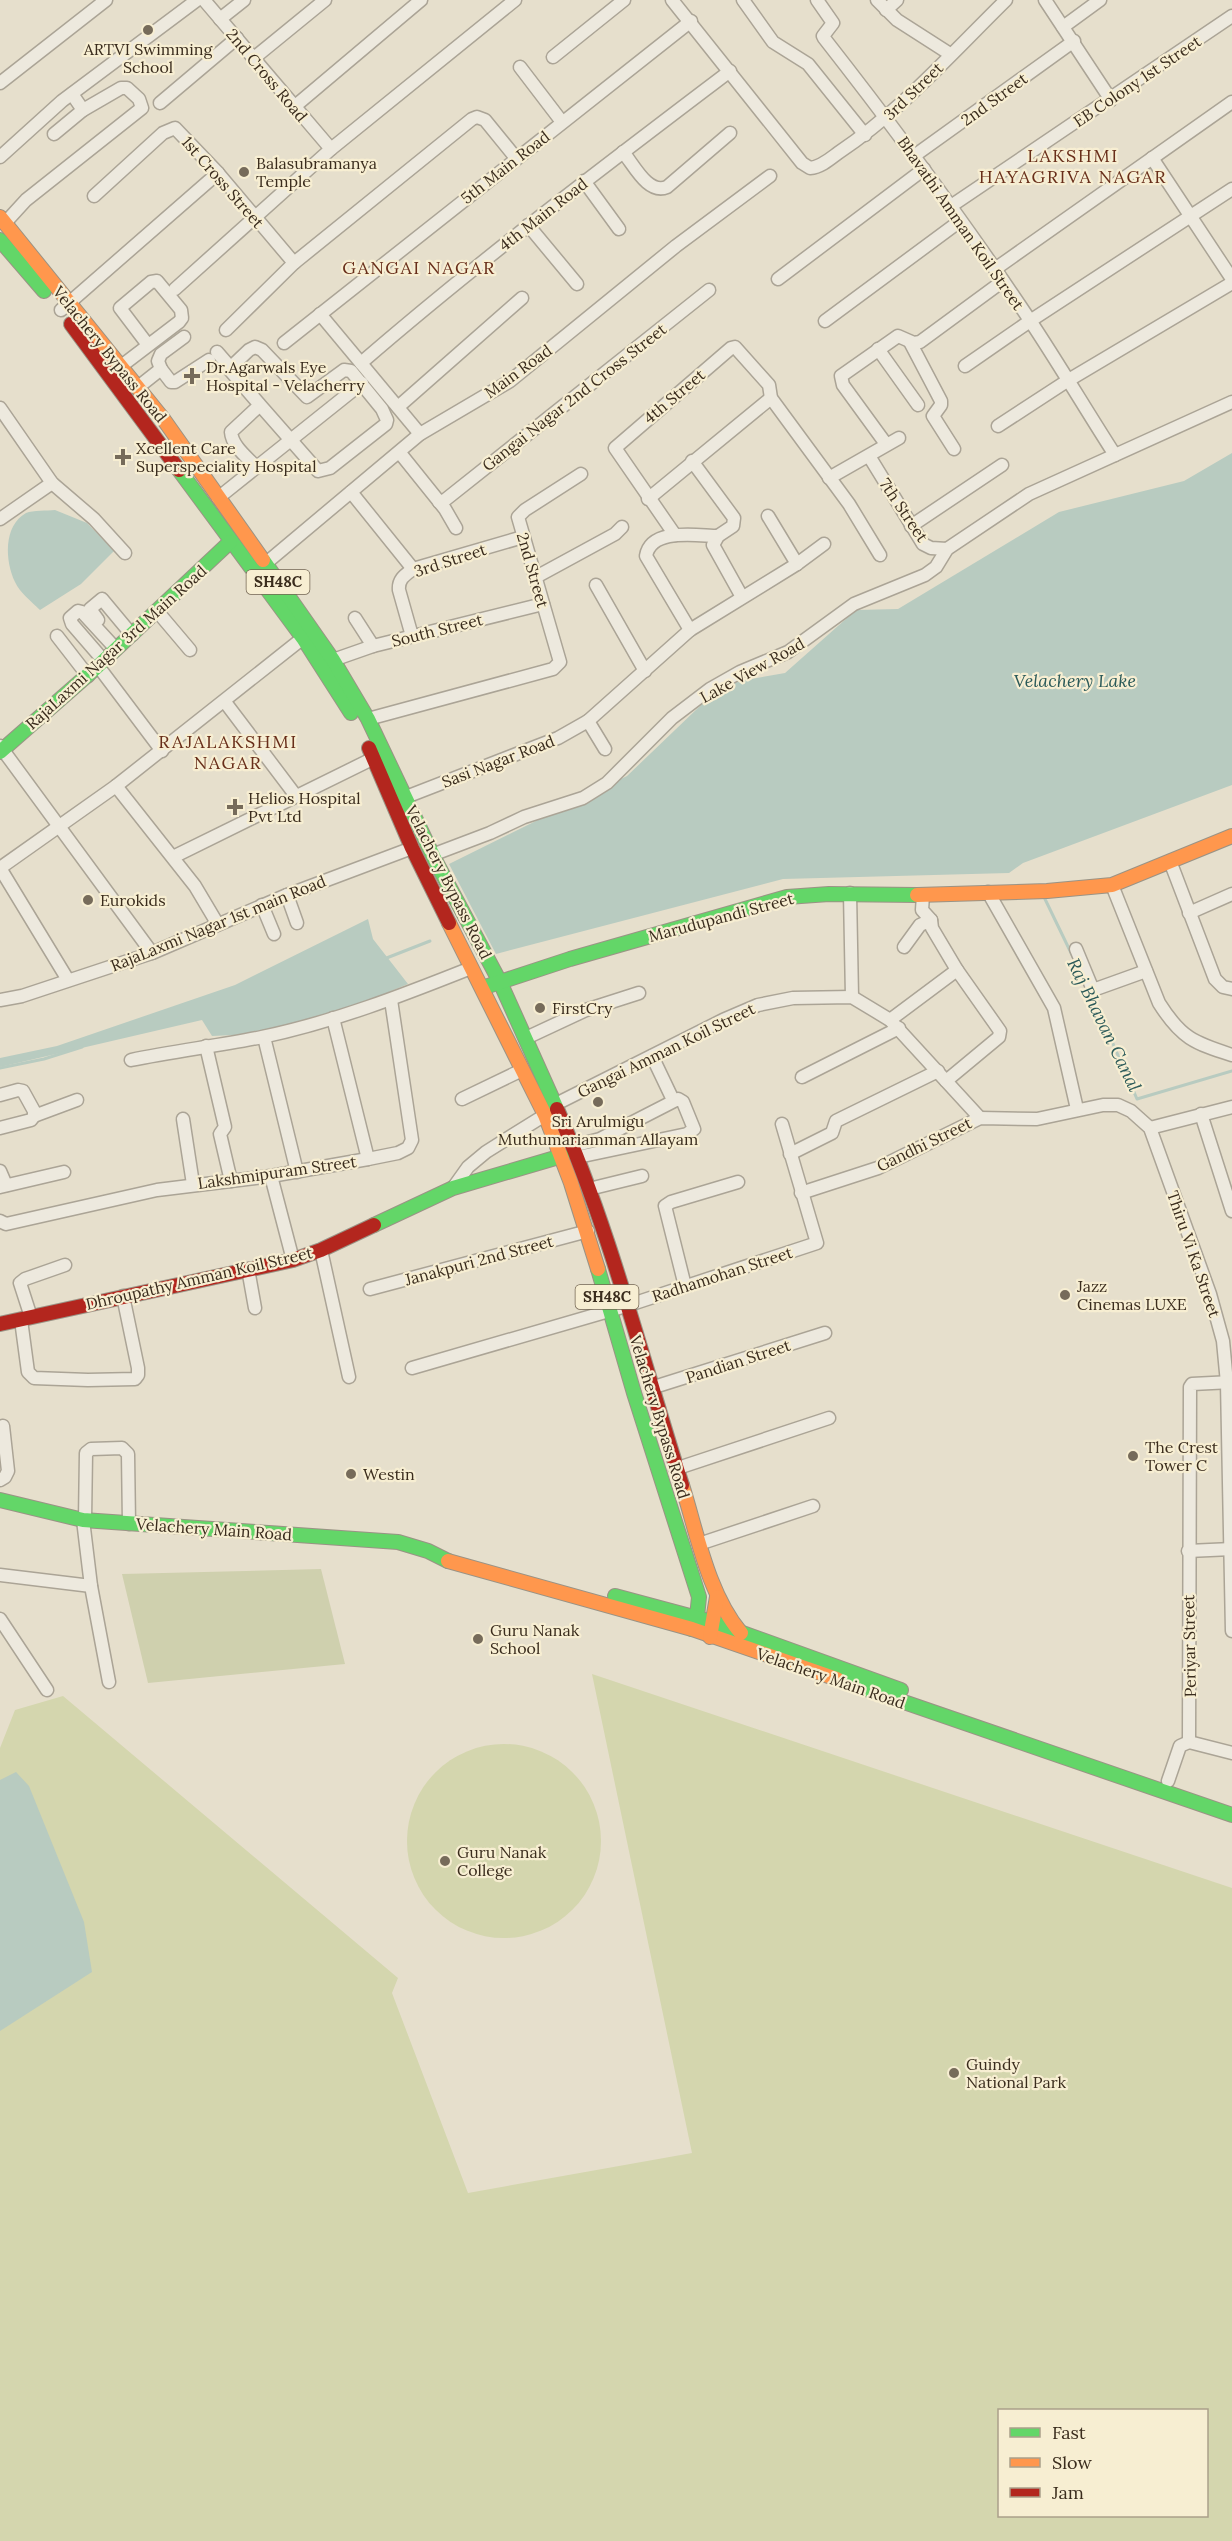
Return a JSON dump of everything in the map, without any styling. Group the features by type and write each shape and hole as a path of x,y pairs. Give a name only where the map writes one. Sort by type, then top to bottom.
{"main road":[{"name":"Velachery Bypass Road","path":"3,220 148,430 303,638 356,721 412,848 545,1115 562,1156 588,1231 634,1392 699,1597 694,1623"},
{"name":"Velachery Bypass Road","path":"0,240 120,367 164,420 333,660 368,719 432,855 501,982 556,1104 590,1192 717,1597 728,1618 741,1633"},
{"path":"148,430 164,420"},
{"name":"RajaLaxmi Nagar 3rd Main Road","path":"1,749 88,676 230,542"},
{"name":"Marudupandi Street","path":"481,989 570,958 787,897 850,893 923,895 1047,891 1112,885 1232,836"},
{"name":"Dhroupathy Amman Koil Street","path":"0,1324 292,1260 321,1250 453,1188 562,1156"},
{"name":"Velachery Main Road","path":"0,1500 84,1520 398,1542 428,1551 442,1551 510,1568 694,1623 712,1622 960,1712 1232,1804"},
{"path":"710,1637 717,1597"},
{"name":"Velachery Main Road","path":"694,1623 710,1637 1232,1815"}],"street":[{"path":"0,83 106,0"},
{"path":"0,157 72,94 197,0"},
{"name":"2nd Cross Road","path":"204,0 331,149"},
{"path":"220,19 244,0"},
{"path":"254,58 325,0"},
{"path":"294,107 421,0"},
{"path":"175,289 331,149 514,0"},
{"path":"553,57 624,0"},
{"path":"672,0 730,71"},
{"path":"742,0 773,42 808,64 865,135"},
{"name":"Bhavathi Amman Koil Street","path":"817,0 833,23 823,36 824,39 886,117 951,206 1030,321 1115,455"},
{"path":"877,0 886,10 950,54"},
{"path":"886,10 897,0"},
{"name":"3rd Street","path":"730,71 802,163 810,168 820,165 865,135 1006,0"},
{"path":"1045,0 1111,100"},
{"path":"1063,27 1100,0"},
{"name":"EB Colony 1st Street","path":"951,206 1111,100 1232,16"},
{"name":"5th Main Road","path":"284,343 691,21"},
{"path":"160,103 237,38"},
{"name":"2nd Street","path":"914,156 1074,41"},
{"path":"520,67 562,122"},
{"name":"4th Main Road","path":"361,363 430,303 528,225 730,71"},
{"path":"3,220 142,108 139,99 127,87 121,88 83,110 54,134"},
{"path":"72,94 83,110"},
{"path":"995,269 1232,102"},
{"path":"226,330 294,263 461,127 477,117 485,120 516,158"},
{"name":"1st Cross Street","path":"94,196 163,133 172,128 178,130 218,173 294,263"},
{"path":"623,152 652,188 660,190 668,188 730,133"},
{"path":"998,426 1067,381 1232,281 1152,158"},
{"path":"778,279 924,169"},
{"path":"65,307 218,173"},
{"name":"Main Road","path":"265,564 420,434 510,381 676,246 770,176"},
{"path":"584,181 619,229"},
{"path":"965,366 1232,189"},
{"path":"825,321 960,221"},
{"path":"528,225 577,284"},
{"path":"120,367 179,322 183,314 155,280 120,308 148,345"},
{"path":"914,343 1003,281"},
{"name":"Gangai Nagar 2nd Cross Street","path":"439,502 445,500 709,290"},
{"path":"398,408 522,297"},
{"path":"320,314 420,434"},
{"path":"886,444 840,379 843,374 900,335 914,343 941,401 941,405 933,416 954,449"},
{"path":"184,337 161,354 158,361 160,369 171,382 176,382 213,356 230,367"},
{"path":"258,347 307,397 344,370 351,371 387,415 386,424 323,471 315,470 230,372 230,367 249,350 258,347"},
{"name":"4th Street","path":"648,499 615,448 731,348 735,347 769,385 771,398"},
{"path":"878,349 918,405"},
{"path":"137,388 160,369"},
{"path":"218,498 362,383"},
{"path":"675,535 648,499 771,398 849,504 880,555"},
{"name":"Lake View Road","path":"432,855 490,833 524,817 583,798 607,783 672,718 710,689 740,672 788,652 854,604 925,575 936,567 947,549 1029,494 1232,402"},
{"path":"256,466 235,444 231,432 260,405"},
{"path":"0,408 52,483 94,519 125,553"},
{"path":"829,477 899,438"},
{"path":"400,453 439,502 456,528"},
{"name":"7th Street","path":"870,456 923,544 932,548 947,549"},
{"path":"692,461 734,518 734,526 718,537 713,544 742,597"},
{"path":"911,526 1002,465"},
{"name":"2nd Street","path":"368,719 553,669 560,662 523,537 520,514 581,474"},
{"path":"0,519 52,483"},
{"path":"351,492 413,569"},
{"path":"768,516 797,564"},
{"path":"536,577 615,534 622,527"},
{"path":"690,630 646,556 650,546 675,535 718,537"},
{"name":"3rd Street","path":"412,636 398,584 402,577 413,569 523,537"},
{"name":"Sasi Nagar Road","path":"406,797 558,738 588,721 690,630 797,564 824,544"},
{"path":"596,585 645,671"},
{"path":"118,648 90,612 92,606 102,599 132,635"},
{"name":"South Street","path":"333,660 373,646 543,604"},
{"path":"118,648 82,612 78,611 70,618 162,751"},
{"path":"158,611 190,650"},
{"path":"355,618 373,646"},
{"path":"57,636 88,676"},
{"path":"68,980 0,868 116,786 303,638"},
{"path":"225,702 296,796"},
{"path":"588,721 605,748"},
{"path":"1,749 152,953"},
{"path":"173,857 374,758"},
{"path":"116,786 195,886 217,923"},
{"name":"RajaLaxmi Nagar 1st main Road","path":"0,1000 22,996 152,953 217,923 412,848"},
{"path":"1170,861 1215,978 1223,987 1232,989"},
{"path":"1112,885 1159,1003 1170,1021 1187,1038 1232,1056"},
{"path":"988,892 1054,1008 1077,1109"},
{"path":"850,893 852,997 895,1024 980,1118"},
{"path":"1189,913 1232,894"},
{"path":"287,895 297,922"},
{"path":"923,895 922,910 931,920 932,927 957,970 999,1028 1000,1034 946,1081"},
{"path":"262,905 274,934"},
{"path":"904,947 920,925 931,920"},
{"path":"1076,950 1093,990 1146,971"},
{"path":"131,1060 264,1037 391,1000 471,968"},
{"path":"802,1077 895,1024 957,970"},
{"path":"526,1038 586,1010 639,993"},
{"name":"Gangai Amman Koil Street","path":"556,1104 758,1005 793,998 852,997"},
{"name":"Lakshmipuram Street","path":"0,1221 6,1224 193,1184 297,1172 398,1153 408,1148 412,1140 391,1000"},
{"path":"333,1018 368,1159"},
{"path":"264,1037 297,1172"},
{"path":"206,1046 225,1126 220,1134 231,1181"},
{"path":"652,1056 673,1100"},
{"path":"462,1098 522,1070"},
{"path":"790,1154 832,1133 836,1121 938,1071"},
{"path":"0,1095 18,1090 23,1091 34,1111 34,1116"},
{"path":"678,1099 682,1102 694,1129 692,1132 575,1151 678,1099"},
{"path":"0,1128 31,1120 34,1116 77,1100"},
{"name":"Gandhi Street","path":"801,1193 878,1168 980,1118 1037,1119 1077,1109 1118,1105 1131,1111 1150,1128"},
{"path":"1150,1128 1232,1107"},
{"path":"1201,1114 1232,1211"},
{"path":"453,1188 468,1167 486,1152 545,1115"},
{"path":"183,1119 193,1184"},
{"path":"782,1124 801,1193"},
{"name":"Thiru Vi Ka Street","path":"1150,1128 1210,1294 1223,1341 1230,1382 1232,1631"},
{"path":"0,1171 3,1186 64,1172"},
{"path":"271,1176 292,1260"},
{"path":"590,1192 638,1179"},
{"path":"685,1286 665,1206 671,1202 738,1182"},
{"name":"Radhamohan Street","path":"412,1368 626,1306 817,1243 801,1193"},
{"name":"Janakpuri 2nd Street","path":"370,1289 588,1231"},
{"path":"321,1250 349,1377"},
{"path":"65,1265 25,1279 20,1283 26,1318 28,1372 34,1378 135,1379 138,1375 138,1368 123,1296"},
{"path":"248,1269 255,1308"},
{"name":"Pandian Street","path":"651,1388 825,1332"},
{"name":"Periyar Street","path":"1189,1742 1190,1385 1230,1382"},
{"path":"675,1469 829,1418"},
{"path":"0,1479 5,1477 8,1471 3,1426"},
{"path":"109,1682 91,1586 84,1520 86,1453 92,1449 122,1448 128,1454 129,1524"},
{"path":"699,1544 813,1506"},
{"path":"1188,1551 1232,1550"},
{"path":"0,1575 91,1586"},
{"path":"0,1619 47,1690"},
{"path":"1168,1781 1180,1746 1189,1742 1232,1753"}],"green space":[{"path":"321,1569 345,1664 148,1683 122,1574"},
{"name":"Guindy National Park","path":"592,1674 1232,1888 1232,2541 0,2541 0,1748 15,1710 63,1696 398,1978 392,1993 468,2193 692,2153"},
{"path":"494,1744 514,1744 550,1755 573,1772 585,1787 594,1804 601,1831 601,1851 594,1878 585,1895 573,1910 558,1922 541,1931 514,1938 494,1938 458,1927 429,1903 418,1887 411,1869 407,1851 407,1831 418,1795 442,1766 458,1755 476,1748"}],"water":[{"name":"Velachery Lake","path":"1232,453 1232,785 1023,863 1009,873 783,879 496,954 449,864 627,776 723,684 785,673 856,610 898,609 1059,512 1184,481"},
{"path":"55,510 87,523 114,551 81,584 40,610 15,582 9,564 8,544 13,526 26,513"},
{"path":"368,919 373,939 408,984 348,1009 258,1034 212,1036 202,1020 0,1067 0,1058 57,1046 235,985"},
{"path":"16,1772 29,1786 84,1922 92,1972 0,2031 0,1780"}],"waterway":[{"name":"Raj Bhavan Canal","path":"1044,897 1073,957"},
{"path":"384,959 430,941"},
{"name":"Raj Bhavan Canal","path":"1091,993 1137,1099 1232,1071"},
{"path":"0,1068 44,1059 82,1047"}],"traffic: fast":[{"path":"0,240 44,291"},
{"path":"179,470 303,638 351,713"},
{"path":"0,752 98,666 230,542"},
{"path":"263,560 333,660 368,719 435,860 500,982 557,1109"},
{"path":"488,986 570,959 787,897 829,894 917,895"},
{"path":"374,1225 453,1188 562,1156"},
{"path":"598,1269 634,1393 699,1597 697,1617 692,1629"},
{"path":"0,1500 83,1520 398,1542 428,1551 448,1561"},
{"path":"615,1596 712,1622 901,1690"},
{"path":"837,1679 1232,1815"}],"traffic: slow":[{"path":"0,217 164,420 263,560"},
{"path":"917,895 1047,891 1112,885 1232,836"},
{"path":"449,923 545,1115 571,1183 598,1269"},
{"path":"682,1485 712,1582 720,1600 741,1633"},
{"path":"448,1561 692,1629 837,1679"},
{"path":"710,1637 717,1597"}],"traffic: jam":[{"path":"71,324 179,470"},
{"path":"369,748 412,848 449,923"},
{"path":"557,1109 609,1248 682,1485"},
{"path":"0,1324 293,1260 321,1250 374,1225"}],"place":[{"name":"ARTVI Swimming School","path":"148,30"},
{"name":"Balasubramanya Temple","path":"244,172"},
{"name":"Dr.Agarwals Eye Hospital - Velacherry","path":"192,376"},
{"name":"Xcellent Care Superspeciality Hospital","path":"123,457"},
{"name":"Helios Hospital Pvt Ltd","path":"235,807"},
{"name":"Eurokids","path":"88,900"},
{"name":"FirstCry","path":"540,1008"},
{"name":"Sri Arulmigu Muthumariamman Allayam","path":"598,1102"},
{"name":"Jazz Cinemas LUXE","path":"1065,1295"},
{"name":"The Crest Tower C","path":"1133,1456"},
{"name":"Westin","path":"351,1474"},
{"name":"Guru Nanak School","path":"478,1639"},
{"name":"Guru Nanak College","path":"445,1861"},
{"name":"Guindy National Park","path":"954,2073"}],"district":[{"name":"LAKSHMI HAYAGRIVA NAGAR","path":"1073,166"},
{"name":"GANGAI NAGAR","path":"419,268"},
{"name":"RAJALAKSHMI NAGAR","path":"228,752"}]}
